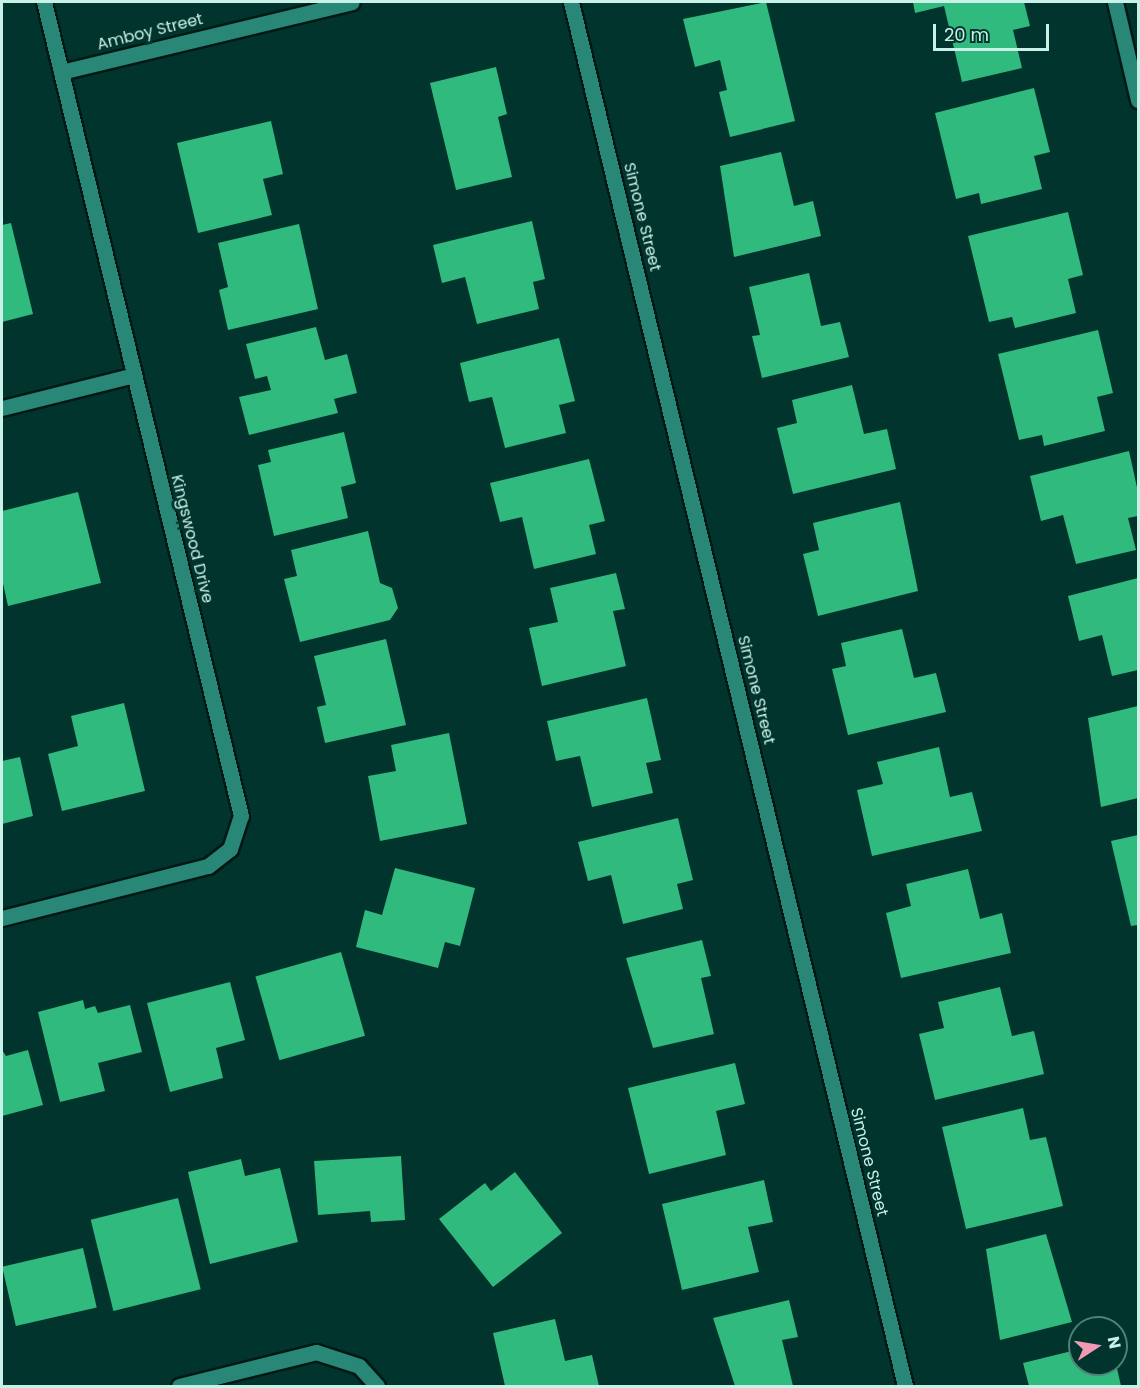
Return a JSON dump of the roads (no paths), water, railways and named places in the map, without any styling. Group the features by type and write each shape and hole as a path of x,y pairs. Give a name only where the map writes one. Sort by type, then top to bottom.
{"street":[{"name":"Kingswood Drive","path":"2,918 208,866 238,835 241,816 44,2"},
{"name":"Amboy Street","path":"61,72 352,2"},
{"name":"Simone Street","path":"571,2 905,1386"},
{"path":"1114,2 1138,100"},
{"path":"2,408 134,375"},
{"path":"179,1386 316,1352 348,1360 377,1386"}]}
